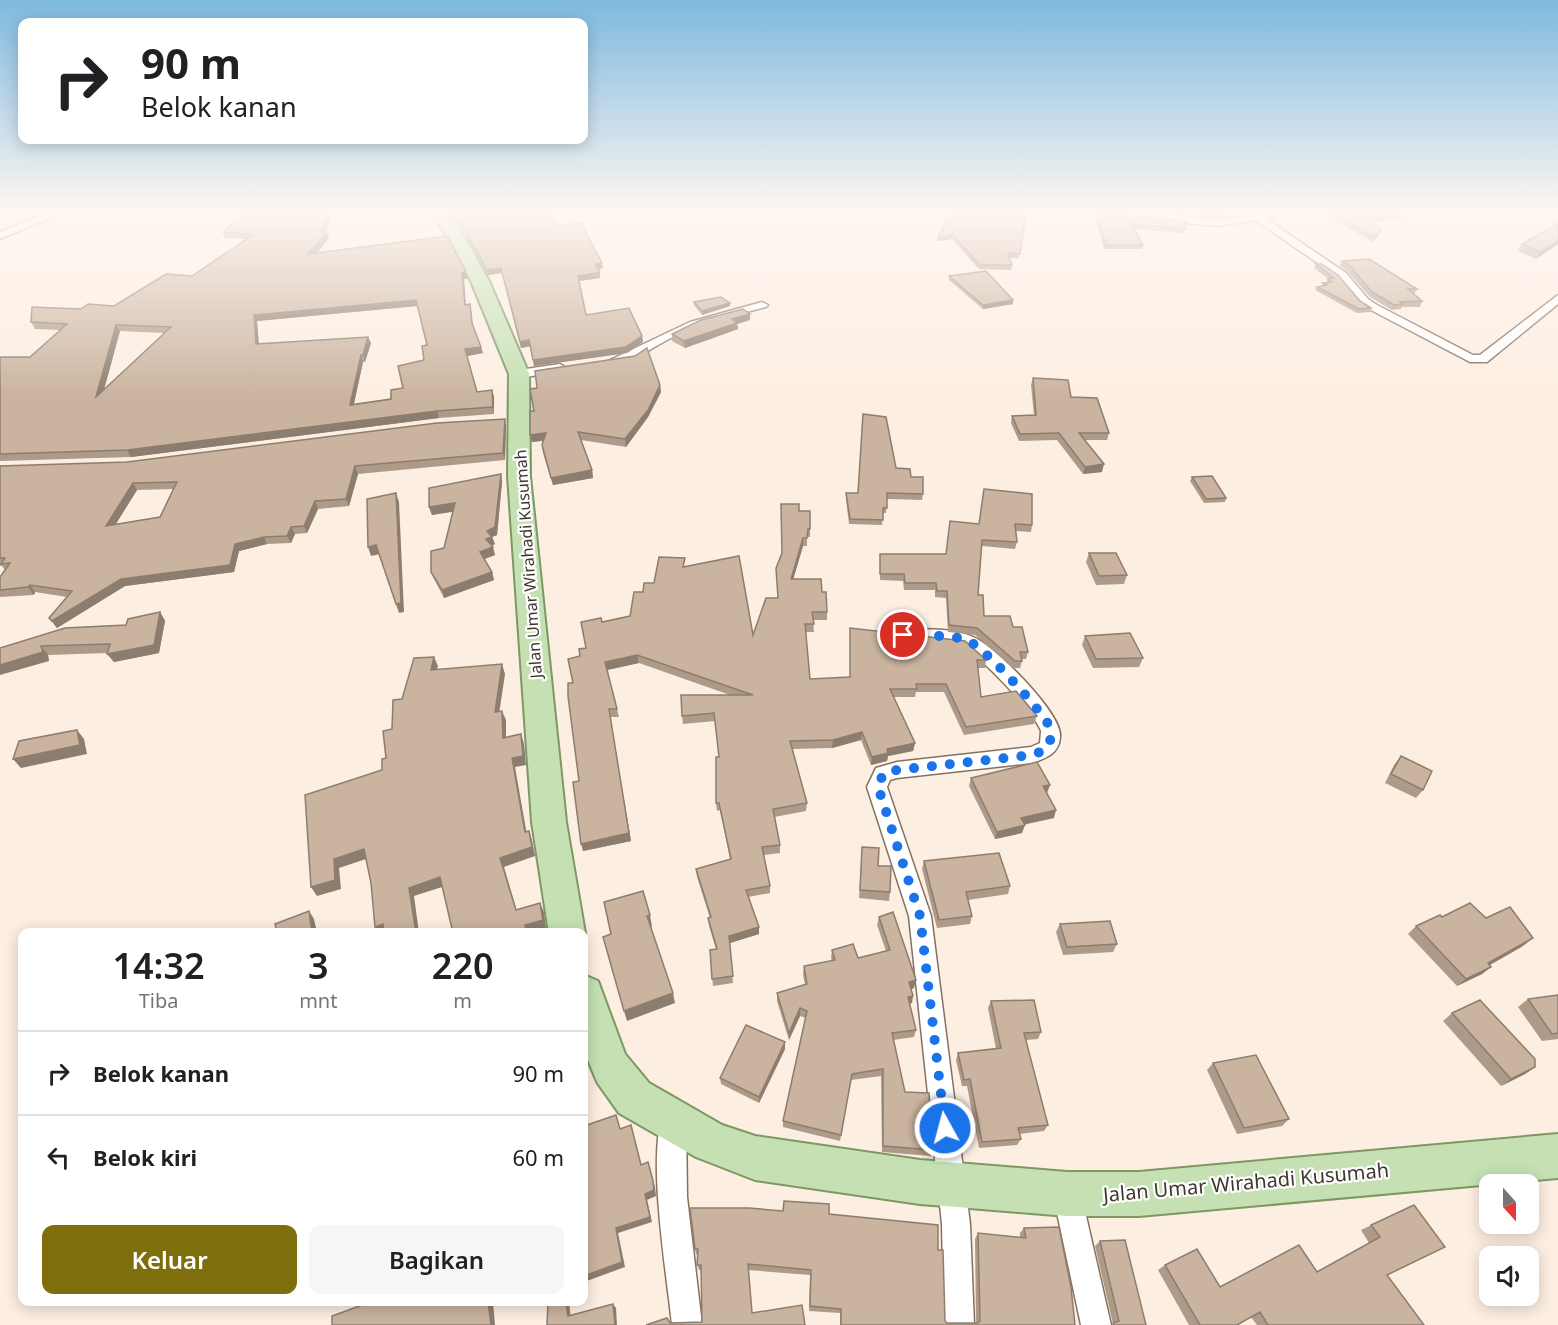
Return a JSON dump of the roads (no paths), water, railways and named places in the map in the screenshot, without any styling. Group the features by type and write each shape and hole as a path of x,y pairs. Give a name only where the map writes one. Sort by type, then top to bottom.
{"main road":[{"name":"Jalan Umar Wirahadi Kusumah","path":"477,275 519,374 514,419 549,822 566,928"},
{"name":"Jalan Umar Wirahadi Kusumah","path":"588,1008 611,1068 634,1098 711,1142 755,1158 951,1185 1067,1194 1139,1194 1558,1156"}],"street":[{"path":"1342,275 1364,301 1373,307 1470,358 1483,359 1558,298"},
{"path":"600,363 630,358 656,341 714,316 762,305"},
{"path":"519,374 577,366"},
{"path":"886,633 968,641 1016,686 1049,726 1051,738 1045,750 1032,755 897,770 883,774 878,787 920,916 956,1224 959,1325"},
{"path":"673,1121 671,1140 687,1325"},
{"path":"1067,1194 1096,1325"}]}
